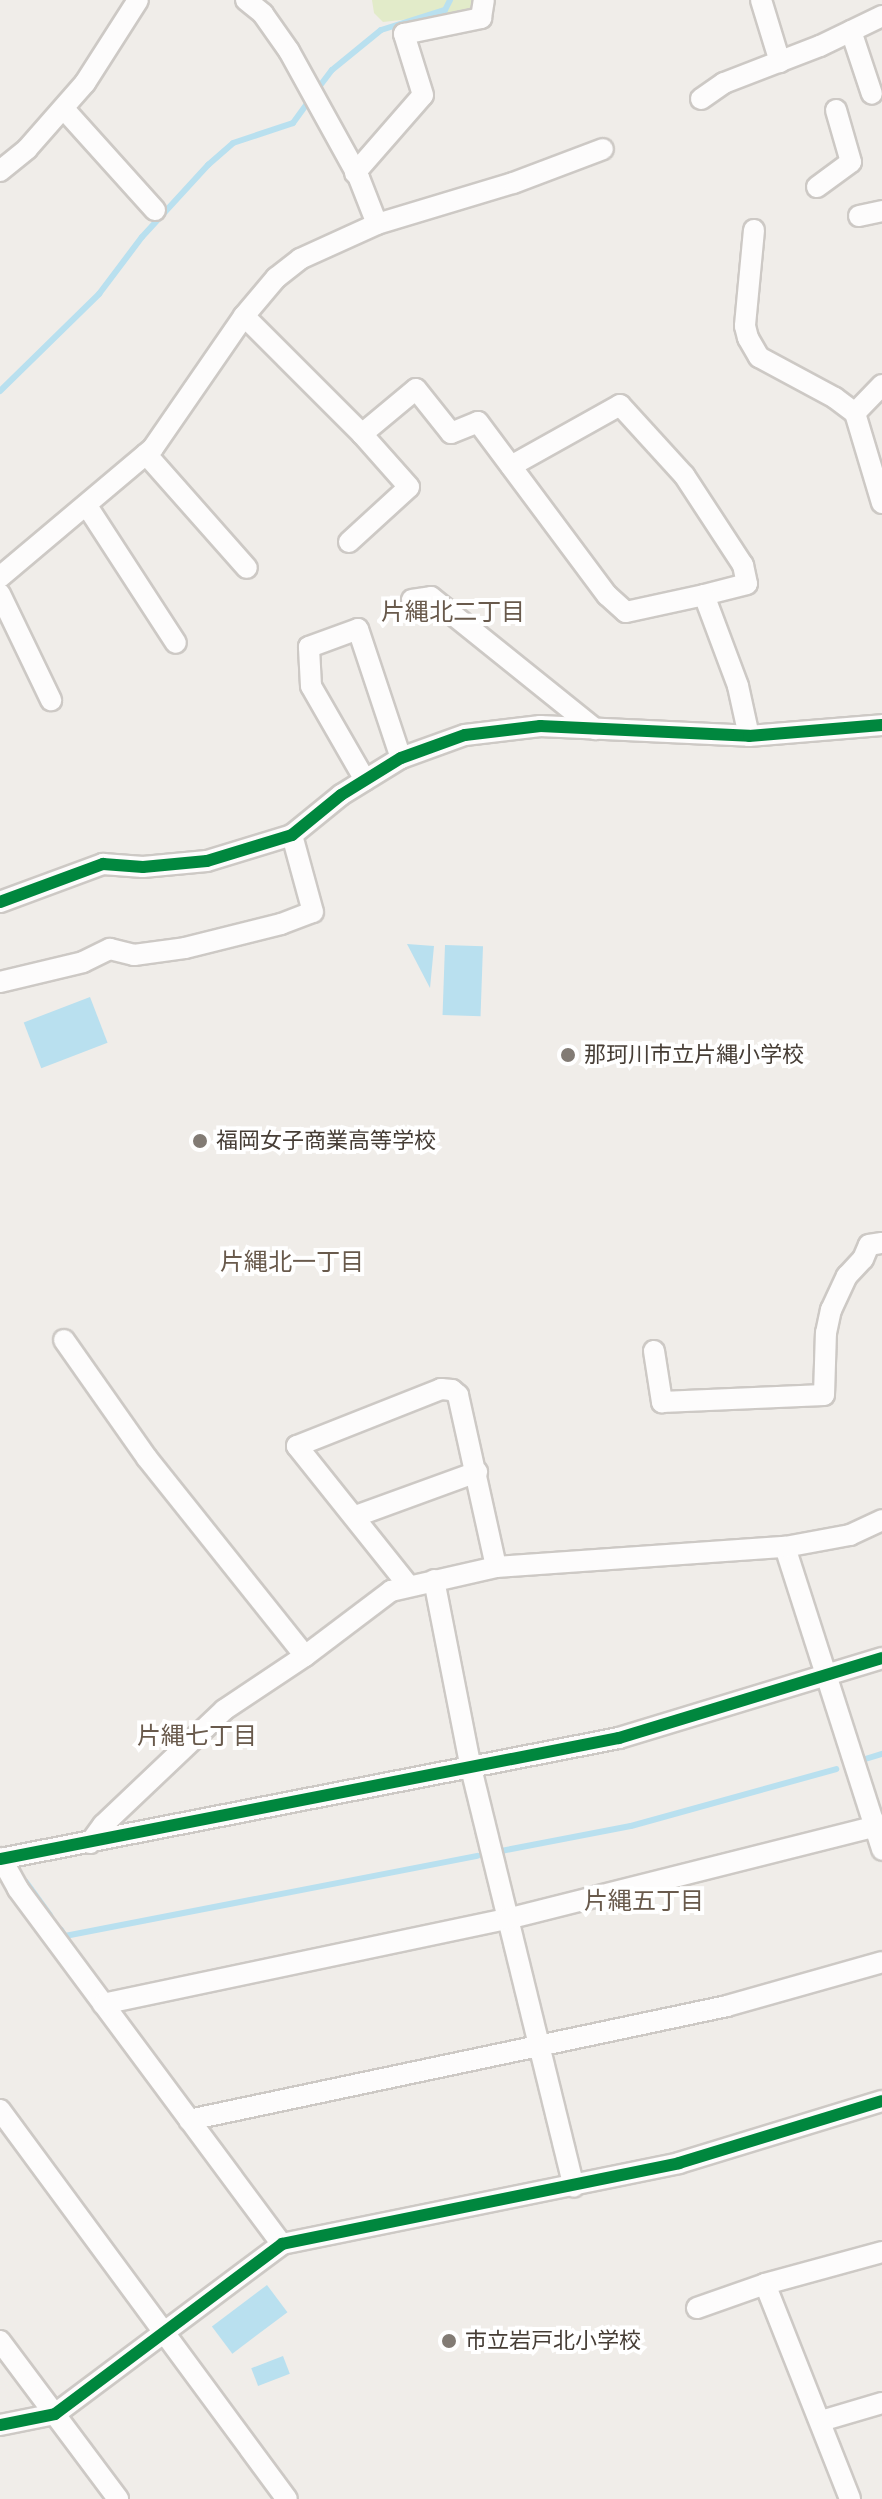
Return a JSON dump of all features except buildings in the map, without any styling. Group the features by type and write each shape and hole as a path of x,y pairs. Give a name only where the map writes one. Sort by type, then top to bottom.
{"street":[{"path":"1,166 64,109 85,83 138,0"},
{"path":"246,0 263,14 279,36 355,173 377,224"},
{"path":"355,173 423,95 404,34 481,18 484,0"},
{"path":"761,0 780,62"},
{"path":"701,99 724,83 780,62 882,16"},
{"path":"851,31 872,94"},
{"path":"64,109 155,210"},
{"path":"817,187 851,162 836,110"},
{"path":"0,577 146,454 244,316 276,278 300,259 377,224 513,183 603,149"},
{"path":"859,216 882,211"},
{"path":"754,230 745,326 759,357 835,398 855,413 882,503"},
{"path":"244,316 362,434 409,487 349,542"},
{"path":"855,413 882,385"},
{"path":"362,434 416,389 451,433 478,422 607,595 626,612 747,584 743,565 684,475 620,405 511,466"},
{"path":"146,454 247,568"},
{"path":"87,506 176,643"},
{"path":"0,594 51,700"},
{"path":"704,595 729,658 749,736"},
{"path":"412,600 431,597 595,729"},
{"path":"365,780 311,686 309,647 358,629 401,758"},
{"path":"0,902 103,864 143,867 207,861 292,835 365,780 401,758 465,735 540,726 749,736 882,725"},
{"path":"0,982 83,962 110,949 134,955 185,948 281,924 313,912 292,835"},
{"path":"654,1351 662,1402 824,1395 826,1333 831,1310 847,1276 863,1259 869,1245 882,1243"},
{"path":"64,1340 147,1458 305,1656"},
{"path":"408,1585 356,1516 297,1446 441,1389 452,1390 458,1395 496,1567"},
{"path":"356,1516 477,1472"},
{"path":"90,1843 103,1825 224,1710 305,1656 375,1601 408,1585 496,1567 785,1547 850,1535 882,1520"},
{"path":"785,1547 824,1676 879,1826 882,1850"},
{"path":"434,1580 471,1768 574,2186"},
{"path":"282,2244 18,1889 0,1858 90,1843 619,1738 882,1658"},
{"path":"103,2004 507,1919 879,1826"},
{"path":"189,2120 727,2006 882,1962"},
{"path":"0,2425 55,2414 282,2244 679,2163 882,2101"},
{"path":"0,2110 287,2499"},
{"path":"697,2308 765,2284 882,2252"},
{"path":"765,2284 850,2499"},
{"path":"0,2341 118,2499"},
{"path":"821,2421 882,2403"}],"green space":[{"path":"372,0 475,0 472,12 383,22 374,13"}],"water":[{"path":"407,944 434,946 430,988"},
{"path":"445,945 483,946 481,1016 443,1015"},
{"path":"90,997 108,1043 41,1068 24,1022"},
{"path":"267,2285 287,2312 232,2354 212,2327"},
{"path":"283,2356 290,2374 258,2386 251,2368"}],"waterway":[{"path":"316,91 332,70 381,30 445,10 450,0"},
{"path":"0,391 99,294 142,237 208,165 233,143 293,123 310,100"},
{"path":"862,1760 882,1754"},
{"path":"501,1851 631,1826 836,1769"},
{"path":"61,1930 65,1936 477,1856"},
{"path":"26,1882 50,1915"}],"cycle path":[{"path":"0,902 103,864 143,867 207,861 292,835 341,795 401,758 465,735 540,726 749,736 882,725"},
{"path":"0,1859 619,1738 882,1658"},
{"path":"0,2425 55,2414 282,2244 679,2163 882,2101"}],"place":[{"name":"那珂川市立片縄小学校","path":"568,1055"},
{"name":"福岡女子商業高等学校","path":"200,1141"},
{"name":"市立岩戸北小学校","path":"449,2341"}],"district":[{"name":"片縄北二丁目","path":"453,613"},
{"name":"片縄北一丁目","path":"292,1263"},
{"name":"片縄七丁目","path":"197,1737"},
{"name":"片縄五丁目","path":"644,1902"}]}
